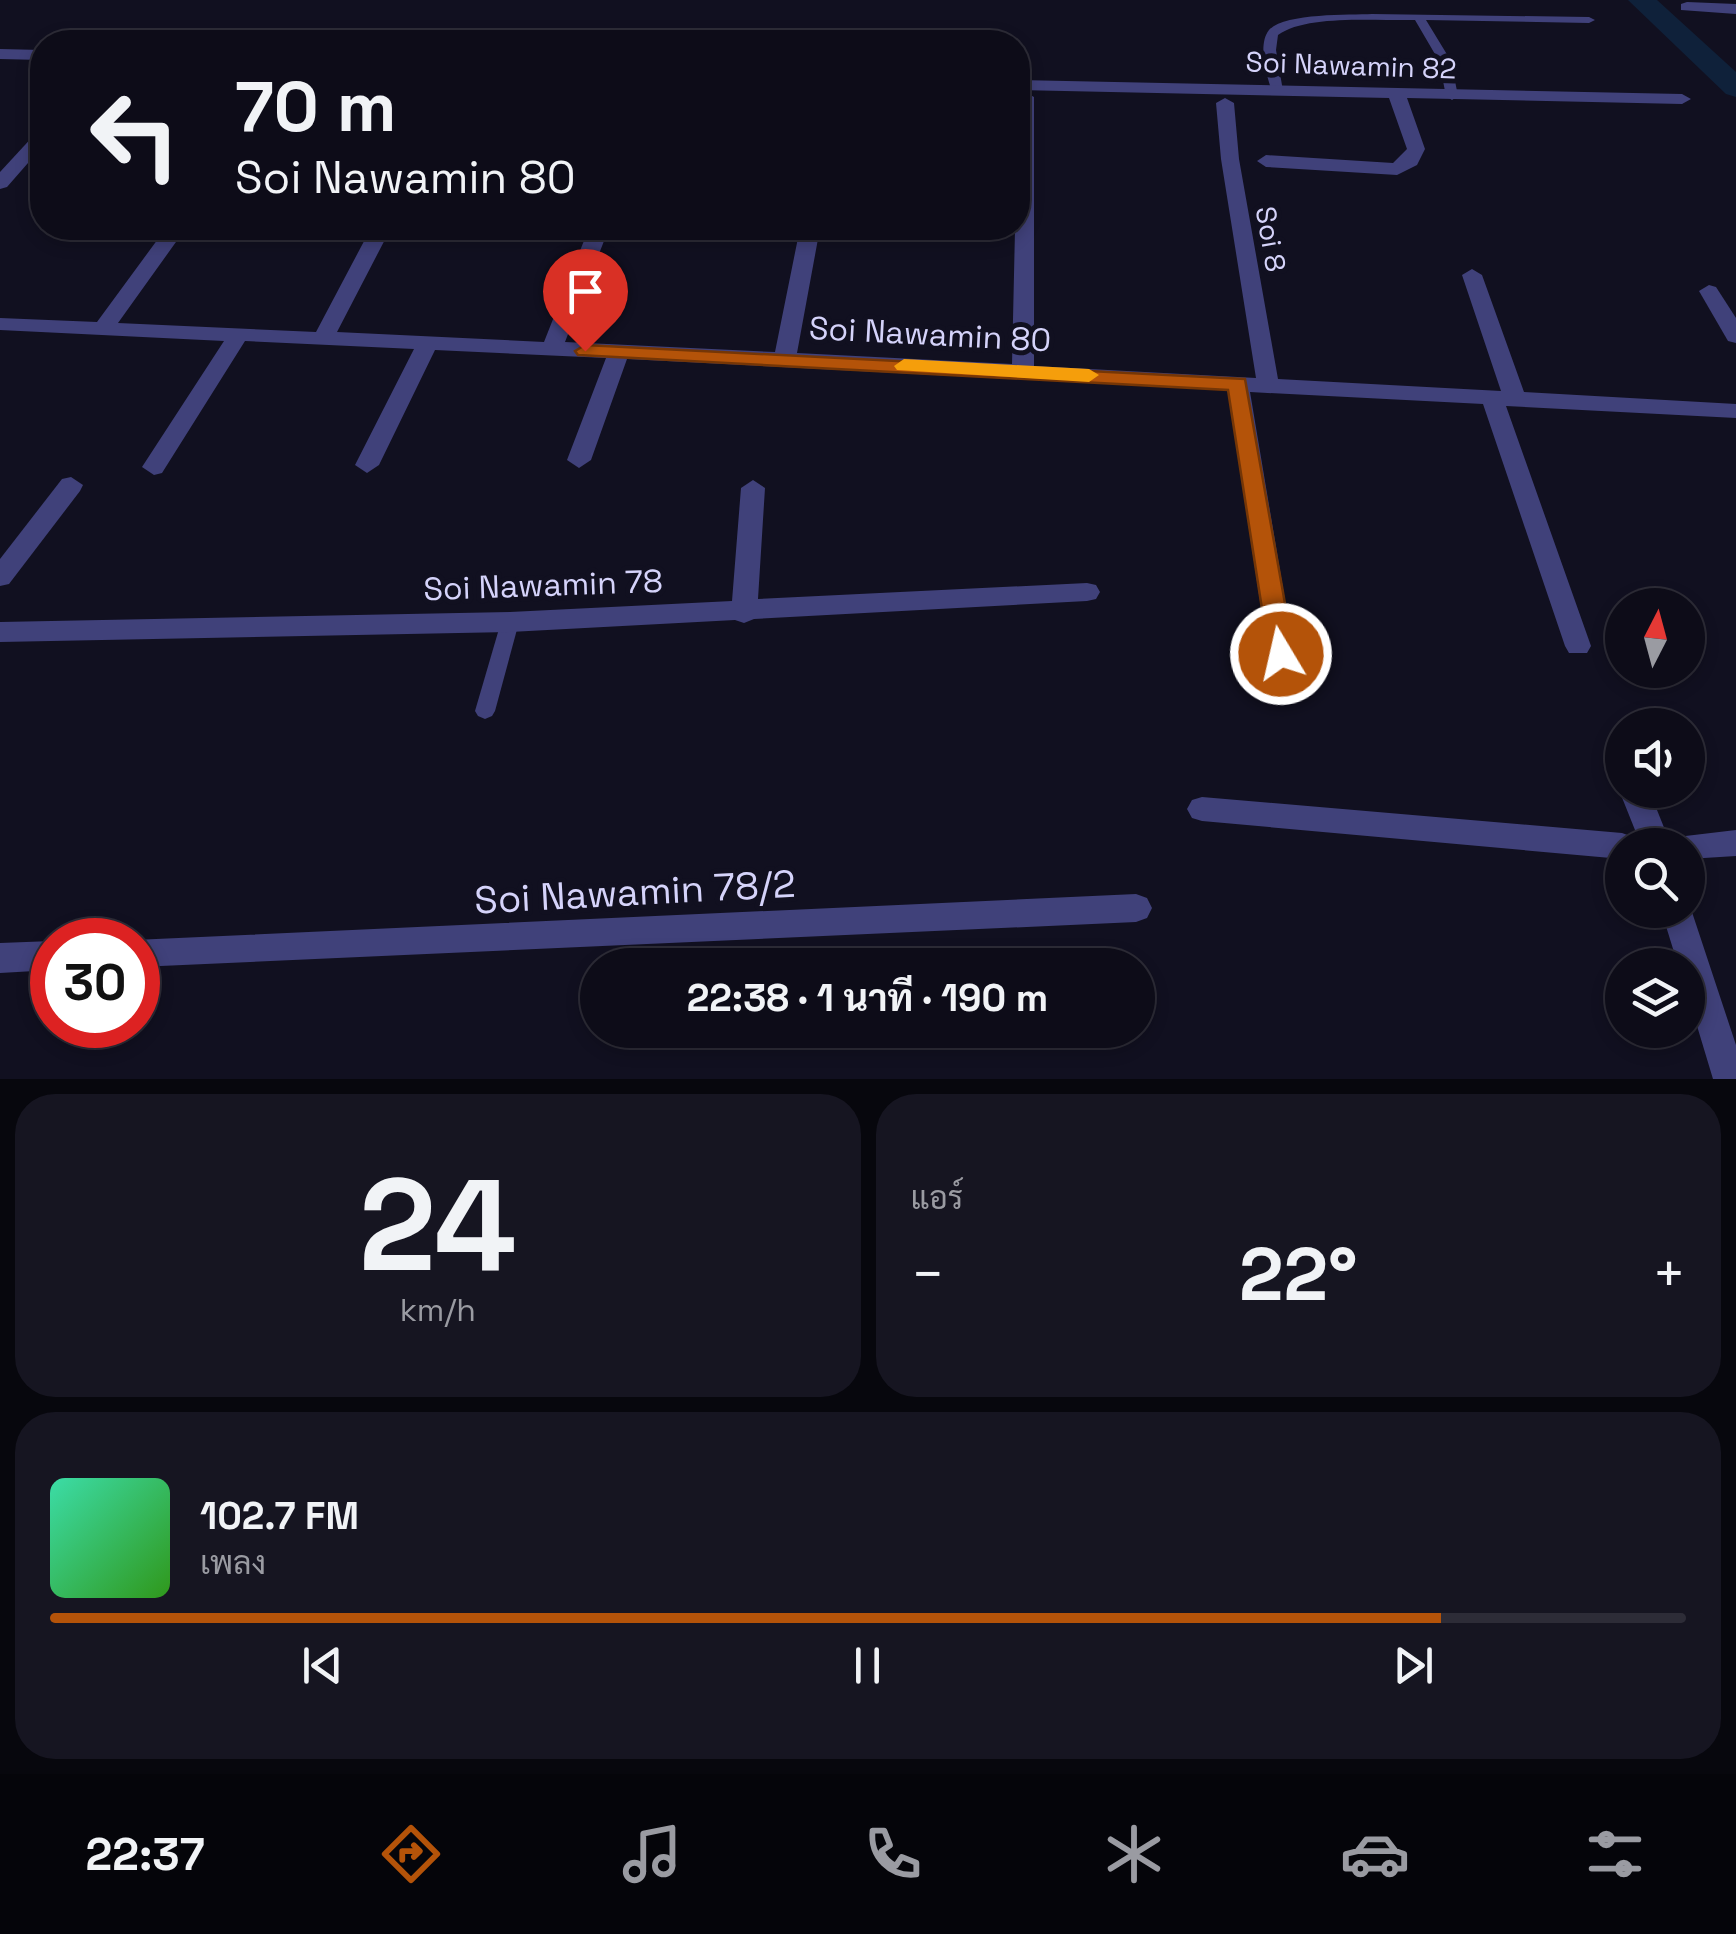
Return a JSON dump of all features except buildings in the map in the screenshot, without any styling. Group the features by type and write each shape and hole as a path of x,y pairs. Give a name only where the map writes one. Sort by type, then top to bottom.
{"street":[{"path":"1687,7 1736,9"},
{"path":"0,54 30,55"},
{"name":"Soi Nawamin 82","path":"1030,91 1276,90 1397,96 1682,99"},
{"path":"1266,161 1397,169 1410,161 1416,148 1397,96"},
{"name":"Soi 8","path":"1225,102 1230,159 1268,385"},
{"path":"0,184 30,150"},
{"path":"103,329 167,240"},
{"path":"324,337 375,240"},
{"path":"551,350 595,240"},
{"path":"785,359 808,240"},
{"path":"1022,240 1023,372"},
{"path":"1472,275 1502,396 1578,646"},
{"path":"1722,302 1736,336"},
{"name":"Soi Nawamin 80","path":"0,324 785,359 1736,411"},
{"path":"154,466 239,334"},
{"path":"366,465 428,343"},
{"path":"579,460 619,352"},
{"path":"1238,384 1281,654"},
{"path":"0,577 71,486"},
{"path":"744,613 753,488"},
{"name":"Soi Nawamin 78","path":"0,632 510,622 744,613 1087,592"},
{"path":"1202,809 1605,845"},
{"path":"1705,845 1736,842"},
{"name":"Soi Nawamin 78/2","path":"160,952 1136,908"},
{"path":"1682,928 1730,1069"},
{"path":"0,958 30,957"}],"lane":[{"path":"1419,18 1445,60 1452,96"},
{"path":"1276,90 1270,39 1275,30 1290,21 1589,20"},
{"path":"484,712 510,622"}],"waterway":[{"path":"1641,0 1736,88"}],"slow traffic":[{"path":"904,366 1089,375"}],"route":[{"path":"585,351 1238,384 1281,654"}]}
